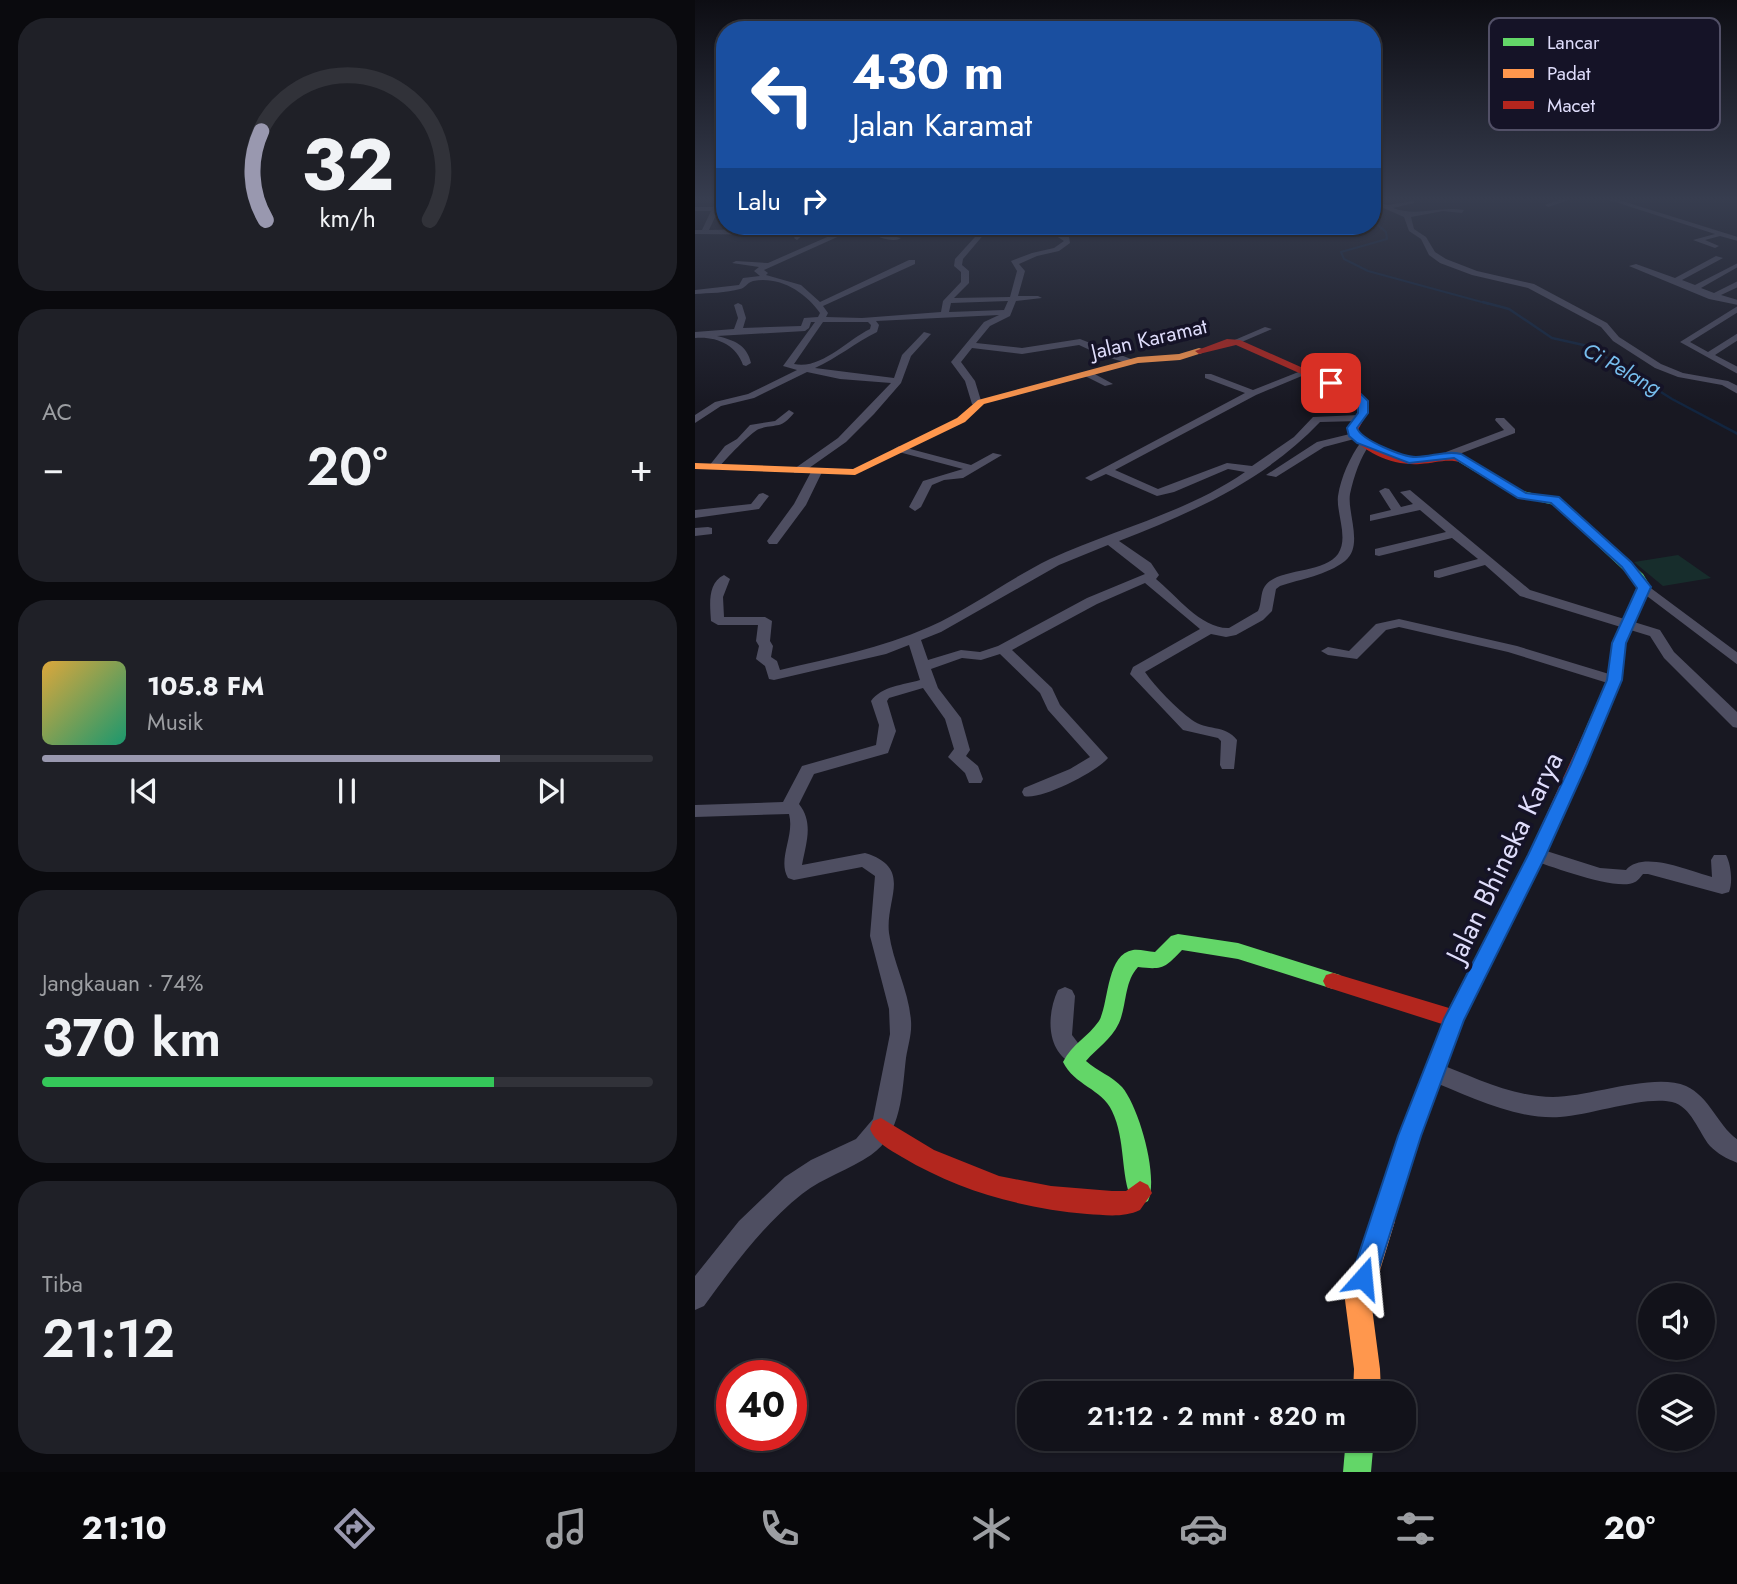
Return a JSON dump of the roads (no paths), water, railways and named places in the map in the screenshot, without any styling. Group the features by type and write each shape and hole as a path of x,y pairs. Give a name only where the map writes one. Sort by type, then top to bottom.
{"street":[{"path":"760,277 764,273 758,271 762,269"},
{"path":"819,305 897,269"},
{"path":"945,314 951,293 965,284 965,271 962,269"},
{"path":"977,404 970,381 956,363 987,324 1003,318 1008,312 1010,299 1021,280 1018,269"},
{"path":"1464,269 1531,286 1604,325 1616,339 1658,366 1680,375 1721,382 1737,391"},
{"path":"1645,269 1677,279 1737,306"},
{"path":"1677,279 1698,269"},
{"path":"1696,288 1730,269"},
{"path":"695,292 743,287 746,280 760,277 798,286 824,313 788,364 840,376 898,382"},
{"path":"1712,297 1735,285"},
{"path":"947,301 1038,298"},
{"path":"738,305 742,318 738,331"},
{"path":"1736,369 1684,342 1737,306"},
{"path":"699,334 805,328 807,320 871,321 886,317 1008,312"},
{"path":"1717,320 1737,325"},
{"path":"695,420 718,404 751,396 838,354 856,339 872,331 875,325 871,321"},
{"path":"1234,342 1268,329"},
{"path":"699,334 739,348 746,357 746,363"},
{"path":"798,471 842,440 898,382 907,355 927,334"},
{"path":"1708,356 1737,335"},
{"path":"970,345 1022,351 1081,341 1106,354 1131,362"},
{"name":"Jalan Karamat","path":"701,468 816,472 860,470 961,420 977,404 1131,362 1180,358 1234,342 1327,381 1360,398 1364,409 1359,418"},
{"path":"1091,478 1253,393 1304,373"},
{"path":"1327,381 1351,373"},
{"path":"1088,374 1108,384"},
{"path":"1208,376 1253,393"},
{"path":"701,468 741,441 754,427 778,424 789,413"},
{"path":"1147,579 1210,629 1229,633 1262,616 1268,610 1270,588 1275,583 1327,567 1343,556 1348,542 1344,496 1360,440 1352,428 1359,418"},
{"path":"724,579 716,597 718,621 765,621 763,640 766,646 763,659 772,664 774,676 881,651 914,639 987,602 1055,562 1225,491 1298,439 1317,419 1359,418"},
{"path":"1273,475 1318,444 1330,439 1360,440 1413,461 1450,454 1511,430 1501,420"},
{"path":"899,449 971,468"},
{"path":"1450,454 1471,463 1523,496 1558,502 1627,565 1644,587 1737,661"},
{"path":"915,507 927,483 942,477 956,477 997,456"},
{"path":"1106,470 1151,491 1163,493 1226,466 1255,470"},
{"path":"773,541 800,505 816,472"},
{"path":"1385,491 1398,512"},
{"path":"1406,492 1501,575 1535,597 1655,633 1669,654 1737,723"},
{"path":"695,514 750,508 759,505 763,496"},
{"path":"1374,518 1424,505"},
{"path":"1379,552 1456,533"},
{"path":"789,807 812,768 882,749 888,734 887,719 879,701 883,695 926,675 961,654 981,656 1003,649 1092,601 1147,579 1153,572 1109,540"},
{"path":"1439,574 1486,561"},
{"path":"1467,566 1501,575"},
{"name":"Jalan Bhineka Karya","path":"1368,1381 1358,1321 1358,1300 1409,1136 1454,1019 1537,855 1614,680 1619,643 1644,587"},
{"path":"1328,650 1352,656 1380,627 1399,623 1512,649 1614,680"},
{"path":"1210,629 1138,670 1137,674 1189,726 1223,734 1229,740 1228,765"},
{"path":"914,639 936,700 953,718 962,750 956,757 972,770 975,779"},
{"path":"1003,649 1047,691 1053,707 1100,758 1076,773 1030,792"},
{"path":"695,811 789,807 799,814 801,824 792,868 794,873 869,860 884,873 886,877 879,932 896,996 901,1035 881,1129 874,1139 852,1154 813,1171 785,1193 736,1241 695,1297"},
{"path":"1537,855 1600,875 1630,877 1638,868 1648,867 1730,888"},
{"path":"1720,860 1730,888"},
{"path":"881,1129 943,1171 979,1186 1028,1197 1132,1202 1141,1192 1124,1110 1111,1090 1077,1069 1074,1062 1076,1055 1107,1026 1124,965 1134,958 1159,961 1178,942 1238,951 1454,1019"},
{"path":"1065,996 1061,1037 1068,1049 1076,1055"},
{"path":"1434,1072 1525,1103 1549,1108 1659,1092 1679,1093 1689,1100 1721,1143 1737,1152"},
{"path":"1357,1472 1359,1451"}],"waterway":[{"name":"Ci Pelang","path":"1363,269 1489,304"},
{"name":"Ci Pelang","path":"1483,302 1509,309 1552,338 1588,346 1672,399 1738,434"}]}
